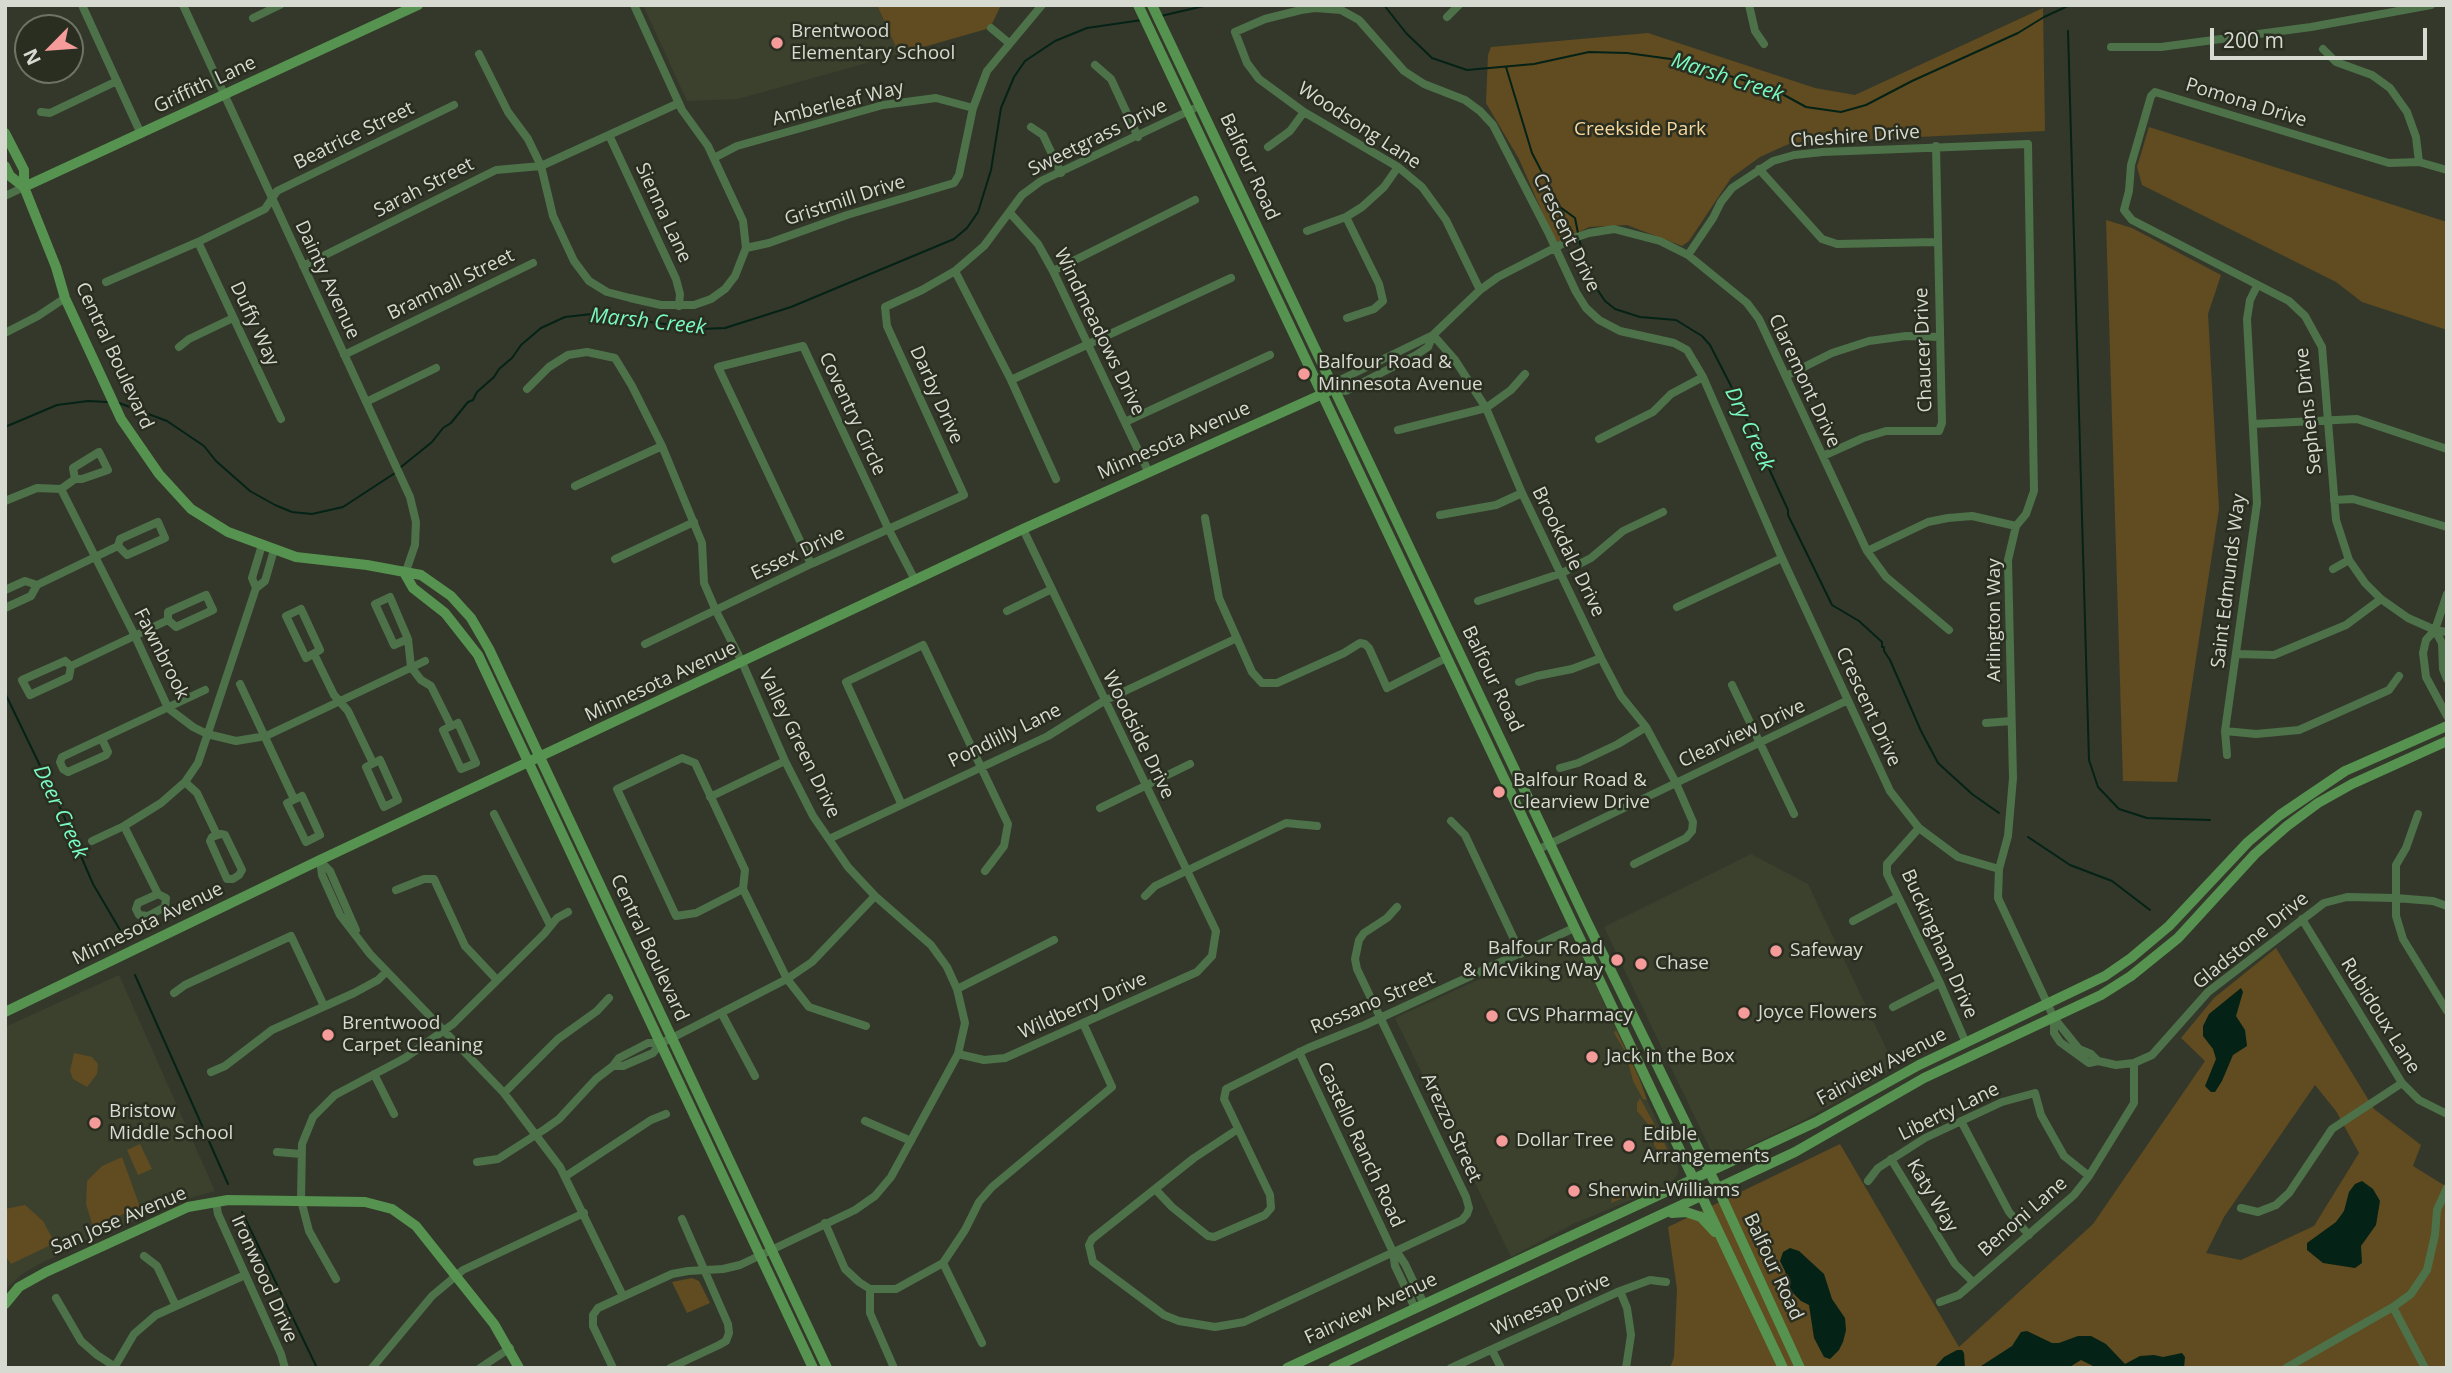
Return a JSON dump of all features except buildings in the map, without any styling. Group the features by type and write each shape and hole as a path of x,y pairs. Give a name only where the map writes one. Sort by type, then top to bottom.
{"street":[{"path":"82,5 141,134"},
{"name":"Dainty Avenue","path":"183,5 410,497 416,523 415,545 405,574"},
{"path":"253,18 280,5"},
{"name":"Griffith Lane","path":"5,196 224,97 404,8 418,5"},
{"path":"479,54 508,112 528,139 541,166 553,216 574,261 589,281 607,292 630,298 679,306 694,305 711,299 725,289 735,276 746,248 743,221 714,158 679,103 634,5"},
{"path":"973,107 988,71 1042,5"},
{"path":"1447,17 1459,5"},
{"path":"1749,5 1755,31 1764,44"},
{"path":"2110,47 2161,47 2311,27 2431,5"},
{"name":"Balfour Road","path":"1153,6 1718,1189 1800,1368"},
{"name":"Balfour Road","path":"1138,7 1783,1368"},
{"name":"Crescent Drive","path":"1235,32 1265,19 1315,8 1340,10 1359,20 1404,71 1424,84 1465,100 1493,125 1503,140 1586,308 1599,320 1620,331 1674,343 1687,350 1703,377 1846,701 1890,790 1919,828 1958,857 1999,869"},
{"path":"991,28 1009,43"},
{"name":"Woodsong Lane","path":"1235,32 1247,63 1259,79 1304,112 1398,167 1422,187 1446,220 1480,290"},
{"path":"2323,49 2336,62 2372,75 2390,88 2407,112 2416,137 2418,162"},
{"path":"1096,65 1111,79 1138,137"},
{"path":"41,112 50,113 117,81"},
{"name":"Pomona Drive","path":"2124,210 2131,166 2151,96 2155,92 2389,163 2418,162 2447,170"},
{"name":"Amberleaf Way","path":"714,158 737,146 883,105 936,98 973,107"},
{"name":"Sarah Street","path":"303,266 496,170 541,166 679,103"},
{"name":"Beatrice Street","path":"106,282 265,209 276,191 454,105"},
{"name":"Sweetgrass Drive","path":"885,307 955,271 984,246 1022,195 1041,181 1138,137 1200,105"},
{"name":"Gristmill Drive","path":"746,248 954,183 960,175 973,107"},
{"path":"1268,147 1290,131 1304,112"},
{"path":"1031,127 1042,135 1061,173"},
{"name":"Central Boulevard","path":"5,133 24,170 24,187 57,267 65,298 121,419 159,474 191,509 228,532 274,550 317,561 367,565 421,575 451,596 471,618 489,649 827,1368"},
{"name":"Sienna Lane","path":"609,135 676,279 680,294 679,306"},
{"name":"Cheshire Drive","path":"1688,255 1732,188 1773,161 1794,155 1936,146 2028,144"},
{"name":"Arlington Way","path":"2028,144 2034,491 2026,514 2016,526 2008,560 2012,812 1999,869 1998,898 2054,1018"},
{"name":"Chaucer Drive","path":"1823,456 1886,431 1938,431 1942,424 1936,146"},
{"name":"Central Boulevard","path":"5,166 10,176 24,187"},
{"path":"1307,231 1346,217 1374,198 1398,167"},
{"path":"1759,169 1822,239 1837,244 1937,242"},
{"path":"1053,271 1195,200"},
{"name":"Sephens Drive","path":"2124,210 2132,220 2289,301 2305,316 2322,347 2336,520 2349,560 2365,583 2381,599 2408,618 2435,630 2447,632"},
{"name":"Windmeadows Drive","path":"1010,214 1038,244 1053,271 1148,471"},
{"path":"1346,217 1379,284 1383,301 1374,310 1347,318"},
{"name":"Claremont Drive","path":"1334,389 1340,380 1433,335 1480,290 1519,264 1589,233 1614,229 1660,241 1688,255 1747,303 1759,319 1867,551 1886,577 1949,630"},
{"name":"Duffy Way","path":"198,242 281,419"},
{"name":"Bramhall Street","path":"344,355 533,263"},
{"path":"955,271 1011,380 1056,480"},
{"path":"1011,380 1231,278"},
{"name":"Saint Edmunds Way","path":"2227,755 2225,731 2258,503 2247,319 2250,300 2257,286"},
{"path":"5,333 65,298"},
{"name":"Darby Drive","path":"885,307 887,326 964,495"},
{"path":"179,347 189,339 233,318"},
{"name":"Brookdale Drive","path":"1433,335 1455,360 1486,408 1522,493 1601,658 1621,696 1646,727 1693,822 1692,831 1686,838 1633,864"},
{"path":"1786,376 1832,353 1869,341 1906,336 1940,337"},
{"name":"Coventry Circle","path":"811,564 718,367 803,346 915,580"},
{"name":"Valley Green Drive","path":"527,389 549,367 568,355 587,352 615,358 662,446 702,543 704,583 813,817 848,867 875,897 931,945 947,967 957,989 965,1023 958,1054 891,1177 875,1196 855,1210 732,1268 672,1274 598,1308 592,1321 613,1368"},
{"path":"1125,422 1270,355"},
{"path":"366,402 436,368"},
{"path":"1398,430 1486,408 1511,390 1525,374"},
{"path":"1599,439 1653,412 1671,394 1703,377"},
{"name":"Minnesota Avenue","path":"5,1012 320,860 1023,529 1334,389"},
{"path":"2253,424 2357,419 2447,449"},
{"path":"575,486 662,446"},
{"path":"5,501 37,488 61,489 75,479"},
{"name":"Fawnbrook","path":"61,489 168,708 207,734 236,741 266,736 425,661"},
{"path":"1440,515 1496,505 1522,493"},
{"name":"Essex Drive","path":"645,644 811,564 964,495"},
{"path":"2334,500 2353,499 2447,527"},
{"path":"1478,601 1562,573 1591,558 1623,531 1663,512"},
{"path":"1867,551 1928,523 1948,518 1972,516 2016,526"},
{"path":"1205,518 1216,587 1257,679 1269,685 1344,653 1360,643 1369,648 1387,688 1446,658"},
{"path":"5,608 31,596 37,585 118,546 120,539 158,522 165,538 127,555 118,546"},
{"path":"615,559 694,523"},
{"name":"Woodside Drive","path":"1023,529 1216,931 1212,956"},
{"path":"256,589 252,578 262,545"},
{"path":"92,841 124,826 161,803 185,782 198,763 256,589 265,581 274,550"},
{"path":"1677,607 1782,558"},
{"path":"2333,569 2349,560"},
{"name":"Central Boulevard","path":"405,574 413,588 445,613 478,655 813,1368"},
{"path":"5,590 26,581 37,585"},
{"path":"1006,611 1052,589"},
{"path":"2447,594 2435,630 2426,640 2423,653 2426,677 2447,716"},
{"path":"206,595 213,610 176,626 168,620 169,612 206,595"},
{"path":"408,639 394,645 375,604 390,597 408,639 411,667 421,680 431,686 451,726"},
{"path":"2236,654 2274,655 2346,625 2381,599"},
{"path":"301,609 320,650 314,654 306,658 286,616 301,609"},
{"path":"71,666 168,620"},
{"path":"2435,630 2442,643 2443,668 2447,679"},
{"name":"Pondlilly Lane","path":"829,839 1048,736 1104,701 1237,638"},
{"path":"901,803 846,682 923,645 1008,824 1004,846 985,871"},
{"path":"314,654 334,695 348,711 373,763"},
{"path":"1519,682 1572,669 1601,658"},
{"path":"65,661 71,666 69,677 30,695 22,680 65,661"},
{"path":"2225,731 2256,734 2299,730 2389,690 2399,676"},
{"path":"240,684 294,799"},
{"path":"1732,685 1794,814"},
{"path":"102,738 107,755 68,772 63,769 60,762 62,757 102,738 205,691"},
{"name":"Clearview Drive","path":"1537,850 1846,701"},
{"path":"1986,723 2011,721"},
{"path":"458,723 476,763 461,769 443,730 451,726 458,723"},
{"name":"Fairview Avenue","path":"1287,1368 1695,1180 1816,1122 1919,1065 2105,976 2169,926 2232,858 2280,815 2346,771 2447,726"},
{"path":"1560,768 1578,763 1618,744 1646,727"},
{"name":"Fairview Avenue","path":"1333,1368 1795,1152 1924,1078 2054,1018 2131,976 2178,937 2255,854 2287,826 2318,803 2388,766 2447,741"},
{"path":"743,889 696,913 676,916 617,789 682,758 695,763 745,870 743,889 787,979 809,1007 866,1026"},
{"path":"380,760 398,800 384,807 366,767 373,763 380,760"},
{"path":"710,797 785,761"},
{"path":"1100,808 1190,764"},
{"path":"185,782 197,793 217,835"},
{"path":"302,796 320,835 306,842 287,803 294,799 302,796"},
{"path":"494,814 550,925"},
{"path":"2418,814 2406,848 2396,865 2396,916 2403,939 2447,1011"},
{"path":"1451,821 1465,835 1521,954"},
{"path":"1145,896 1155,886 1286,823 1317,826"},
{"path":"124,826 158,894"},
{"name":"Buckingham Drive","path":"1919,828 1887,864 1887,874 1966,1043"},
{"path":"217,835 225,835 242,870 233,879 227,879 210,841 217,835"},
{"path":"320,860 331,873 360,939 386,972 503,1093 566,1176 623,1296"},
{"path":"396,890 424,878 434,879 465,946 497,980"},
{"path":"477,1162 498,1159 537,1135 559,1119 596,1079 613,1066 623,1066 653,1053 661,1043 787,979 812,962 875,897"},
{"path":"1853,921 1898,897"},
{"name":"Gladstone Drive","path":"2134,1063 2152,1055 2208,992 2324,903 2347,897 2395,898 2433,901 2447,906"},
{"path":"1381,1018 1357,969 1355,952 1364,933 1387,918 1397,907"},
{"path":"336,1279 309,1231 300,1200 300,1154 308,1128 322,1107 335,1095 405,1058 443,1031 557,918 568,912"},
{"name":"Rubidoux Lane","path":"2302,919 2402,1083 2419,1100 2447,1114"},
{"name":"Rossano Street","path":"1238,1129 1224,1099 1226,1088 1299,1052 1381,1018 1574,928"},
{"path":"174,993 185,985 292,936 324,1006"},
{"path":"957,989 1054,940"},
{"name":"Wildberry Drive","path":"958,1054 984,1060 1005,1058 1197,972 1212,956"},
{"path":"211,1072 225,1066 272,1030 354,993 378,980 386,972"},
{"path":"1893,1007 1940,983"},
{"path":"503,1093 558,1039 597,1011 609,998"},
{"path":"722,1014 755,1076"},
{"name":"Arezzo Street","path":"1381,1018 1469,1208 1462,1220 1393,1252"},
{"path":"2054,1018 2054,1033 2060,1042 2077,1052 2091,1054 2098,1061 2116,1065 2134,1063"},
{"path":"825,1223 845,1269 870,1289 897,1289 943,1263 965,1230 979,1202 992,1186 1112,1087 1083,1023"},
{"name":"Castello Ranch Road","path":"1299,1052 1393,1252 1399,1255 1405,1264 1419,1306"},
{"name":"Benoni Lane","path":"1940,1302 1959,1295 2074,1195 2090,1176 2134,1102 2134,1063"},
{"path":"374,1074 394,1114"},
{"path":"2241,1209 2258,1212 2276,1205 2289,1193 2332,1129 2402,1083"},
{"name":"Liberty Lane","path":"1868,1181 1878,1168 1925,1138 2002,1102 2035,1093 2041,1115 2064,1156 2090,1176"},
{"path":"566,1176 666,1114"},
{"path":"865,1121 911,1141"},
{"path":"1961,1121 2009,1212 2029,1235"},
{"path":"1156,1190 1172,1207 1208,1236 1214,1237 1265,1215 1271,1208 1270,1195 1238,1129 1205,1150 1092,1239 1088,1251 1093,1262 1164,1315 1179,1321 1214,1327 1244,1322 1393,1252"},
{"path":"277,1152 300,1154"},
{"name":"Katy Way","path":"1891,1159 1955,1264 1972,1281"},
{"path":"2286,1368 2411,1294 2427,1270 2435,1235 2437,1210 2447,1188"},
{"name":"San Jose Avenue","path":"5,1304 19,1287 46,1272 188,1208 228,1200 365,1202 392,1209 416,1226 510,1348 519,1368"},
{"name":"Ironwood Drive","path":"216,1202 218,1214 285,1368"},
{"path":"1666,1213 1686,1212 1701,1217 1726,1246"},
{"path":"372,1368 379,1363 432,1296 456,1275 471,1265 584,1213"},
{"path":"670,1368 719,1345 728,1336 728,1324 682,1219"},
{"path":"1510,1286 1514,1277 1562,1255 1567,1239"},
{"path":"144,1256 156,1266 176,1306"},
{"path":"943,1263 982,1343"},
{"path":"56,1298 81,1341 115,1367 134,1334 156,1315 246,1275"},
{"name":"Winesap Drive","path":"1451,1368 1620,1291 1650,1280 1666,1282"},
{"path":"870,1289 870,1313 894,1368"},
{"path":"1620,1291 1628,1308 1631,1335 1626,1368"},
{"path":"1392,1341 1416,1320 1419,1306"},
{"path":"2393,1307 2425,1368"},
{"path":"480,1368 510,1348"},
{"path":"1492,1350 1501,1368"}],"shaded area":[{"name":"Brentwood Elementary School","path":"643,5 877,5 899,54 738,99 687,101"},
{"path":"1751,854 1808,884 1895,1067 1800,1122 1722,1159 1712,1153 1604,927"},
{"path":"1567,939 1577,945 1639,1076 1678,1166 1678,1174 1670,1184 1573,1224 1511,1257 1395,1018"},
{"name":"Bristow Middle School","path":"119,975 215,1191 175,1202 41,1263 22,1274 5,1290 5,1027"},
{"path":"2241,988 2243,992 2236,1016 2245,1030 2247,1046 2233,1055 2222,1081 2215,1092 2211,1092 2205,1086 2216,1059 2213,1049 2203,1036 2203,1026 2209,1014"},
{"path":"2362,1181 2373,1189 2380,1201 2376,1225 2361,1246 2362,1263 2355,1268 2323,1263 2307,1250 2307,1243 2336,1222 2344,1211 2349,1192 2355,1184"},
{"path":"1790,1248 1799,1251 1824,1274 1832,1299 1845,1318 1843,1342 1830,1359 1824,1357 1814,1338 1809,1305 1791,1291 1780,1261 1783,1252"},
{"path":"2027,1331 2052,1343 2078,1336 2091,1336 2106,1344 2125,1364 2140,1356 2163,1357 2182,1353 2185,1357 2184,1368 2097,1368 2081,1360 2068,1368 1978,1368 2012,1346 2021,1332"},
{"path":"1957,1350 1964,1353 1965,1368 1934,1368 1944,1357"}],"green space":[{"path":"877,5 1001,5 990,28 899,54"},
{"name":"Creekside Park","path":"2043,8 2045,131 1792,143 1760,157 1731,178 1689,241 1682,246 1627,225 1589,227 1556,244 1519,159 1486,103 1488,55 1491,47 1648,33 1815,88 1855,95"},
{"path":"2149,127 2447,222 2447,330 2362,302 2336,282 2142,185 2137,167"},
{"path":"2106,220 2132,228 2221,275 2208,314 2219,509 2177,782 2123,781"},
{"path":"2276,948 2374,1109 2421,1145 2413,1166 2447,1187 2447,1368 1670,1368 1674,1357 1677,1289 1668,1227 1840,1144 1959,1347 2093,1224 2205,1061 2181,1038 2214,998","holes":["2315,1085 2336,1111 2359,1153 2314,1226 2241,1260 2206,1253 2224,1217"]},
{"path":"1616,1030 1647,1100 1643,1099 1633,1081 1626,1053 1614,1033"},
{"path":"74,1053 92,1057 98,1064 97,1074 87,1087 73,1079 70,1071"},
{"path":"1640,1098 1672,1161 1662,1159 1654,1145 1652,1129 1637,1111"},
{"path":"140,1144 152,1169 138,1175 127,1150"},
{"path":"122,1157 140,1207 93,1227 86,1204 87,1181 102,1166"},
{"path":"1647,1181 1651,1183 1641,1191 1611,1203 1612,1198"},
{"path":"25,1205 43,1221 55,1243 11,1264 5,1255 5,1209"},
{"path":"692,1278 699,1281 710,1303 687,1313 672,1282"}],"waterway":[{"name":"Marsh Creek","path":"1161,16 1208,5"},
{"name":"Marsh Creek","path":"1384,5 1406,33 1432,58 1467,70 1534,64 1589,52 1627,53 1678,60 1775,90 1806,107 1841,112 1866,105 2018,33 2070,5"},
{"name":"Marsh Creek","path":"2162,5 2178,5"},
{"name":"Marsh Creek","path":"401,467 451,423 521,345 541,328 565,317 592,314 701,329 725,328 791,307 954,239 967,228 978,212 991,170 1001,108 1014,77 1025,61 1055,41 1087,28 1142,20"},
{"path":"2068,31 2089,760 2098,787 2119,809 2147,818 2210,820"},
{"name":"Dry Creek","path":"1506,67 1532,153 1560,207 1575,218 1578,233"},
{"name":"Dry Creek","path":"1579,238 1587,274 1605,301 1615,309 1640,317 1676,320 1702,336 1710,345 1832,605 1859,621 1882,642 1882,647 1938,763 1972,794 1999,813"},
{"name":"Marsh Creek","path":"5,427 57,405 88,401 107,402"},
{"name":"Marsh Creek","path":"119,403 167,421 204,446 216,461 250,491 292,512 312,514 343,507 395,473"},
{"name":"Deer Creek","path":"5,693 59,805 93,884 120,930"},
{"name":"Dry Creek","path":"2028,837 2070,865 2112,881 2150,910"},
{"name":"Deer Creek","path":"135,975 228,1184"},
{"name":"Deer Creek","path":"242,1212 317,1368"}],"place":[{"name":"Brentwood Elementary School","path":"777,43"},
{"name":"Balfour Road & Minnesota Avenue","path":"1304,374"},
{"name":"Balfour Road & Clearview Drive","path":"1499,792"},
{"name":"Safeway","path":"1776,951"},
{"name":"Balfour Road & McViking Way","path":"1617,960"},
{"name":"Chase","path":"1641,964"},
{"name":"Joyce Flowers","path":"1744,1013"},
{"name":"CVS Pharmacy","path":"1492,1016"},
{"name":"Brentwood Carpet Cleaning","path":"328,1035"},
{"name":"Jack in the Box","path":"1592,1057"},
{"name":"Bristow Middle School","path":"95,1123"},
{"name":"Dollar Tree","path":"1502,1141"},
{"name":"Edible Arrangements","path":"1629,1146"},
{"name":"Sherwin-Williams","path":"1574,1191"}]}
